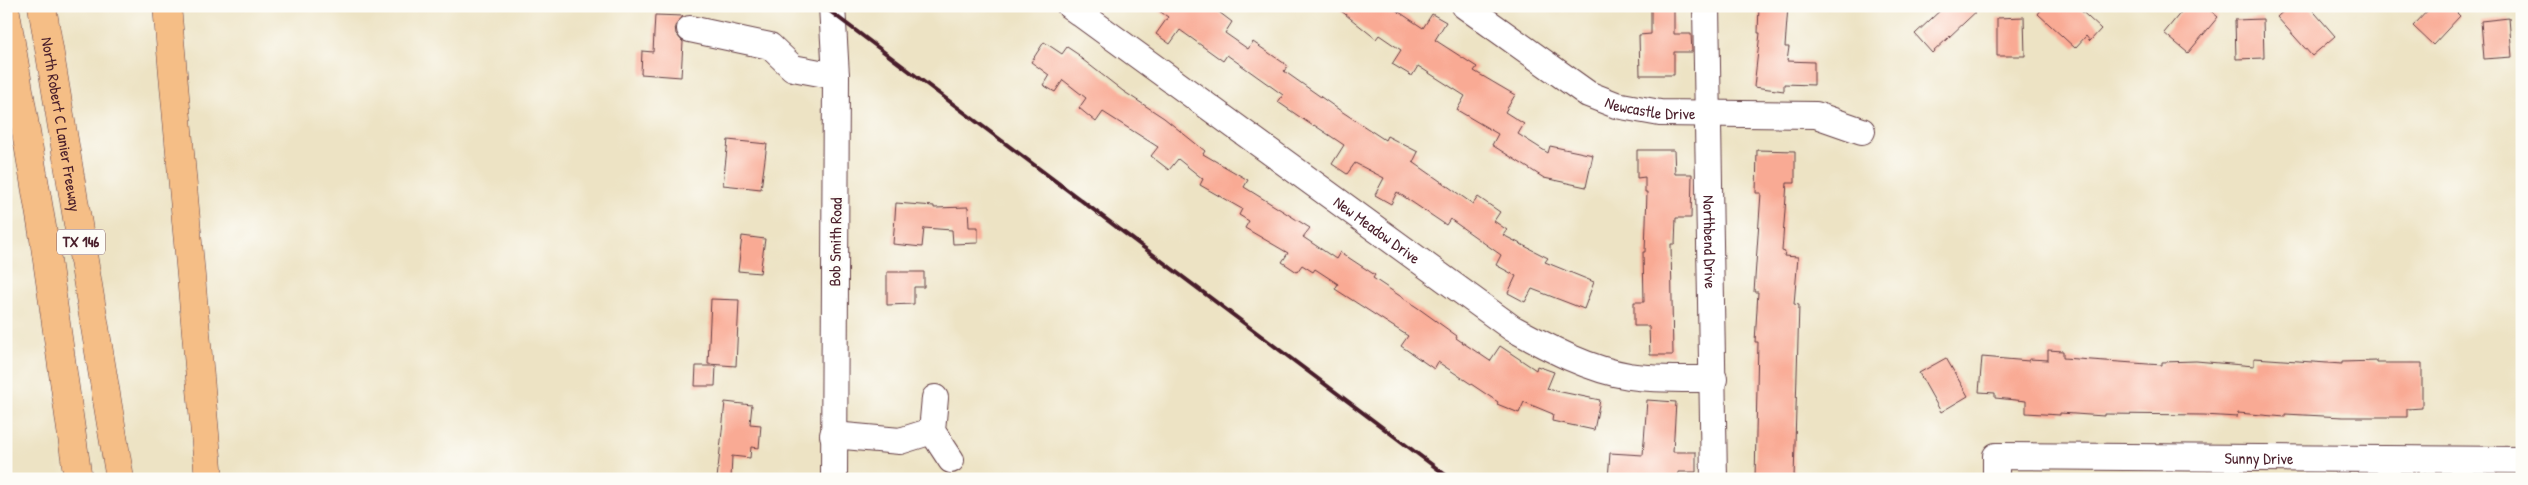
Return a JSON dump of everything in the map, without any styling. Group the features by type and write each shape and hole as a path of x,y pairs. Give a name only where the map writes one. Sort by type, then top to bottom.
{"main road":[{"name":"North Robert C Lanier Freeway","path":"42,6 120,479"},
{"path":"167,6 209,479"},
{"name":"TX 146","path":"6,13 44,239 78,479"}],"street":[{"name":"Bob Smith Road","path":"832,6 836,76 834,479"},
{"name":"New Meadow Drive","path":"1070,6 1512,328 1564,356 1591,366 1629,376 1714,379"},
{"name":"Newcastle Drive","path":"1465,6 1588,94 1616,105 1660,113 1816,115 1862,131"},
{"name":"Northbend Drive","path":"1706,6 1706,114 1714,379 1714,479"},
{"path":"690,29 770,46 793,68 836,76"},
{"path":"935,398 932,430 952,460"},
{"path":"833,435 900,441 932,430"},
{"name":"Sunny Drive","path":"1996,468 2452,469 2522,460"}],"building":[{"path":"1152,6 1211,6 1232,22 1225,33 1248,49 1253,42 1288,66 1284,71 1385,140 1387,136 1418,152 1413,162 1473,204 1478,197 1500,212 1494,221 1507,230 1503,235 1548,258 1545,262 1594,282 1584,309 1532,289 1525,302 1508,293 1516,276 1496,265 1501,255 1450,219 1446,225 1397,192 1391,204 1375,195 1384,178 1355,163 1347,174 1332,164 1344,145 1278,102 1283,95 1227,55 1223,61 1180,30 1170,44 1156,34 1168,17"},
{"path":"1335,6 1390,6 1423,28 1432,14 1446,22 1435,40 1477,67 1474,71 1515,95 1505,112 1524,124 1518,134 1548,153 1550,146 1593,155 1586,187 1544,178 1492,145 1498,134 1457,110 1465,96 1418,66 1412,76 1392,64 1401,50 1379,35 1376,39"},
{"path":"1651,6 1674,6 1674,34 1691,34 1692,52 1674,52 1674,75 1640,75 1639,35 1651,34"},
{"path":"1759,6 1788,6 1785,47 1789,47 1787,61 1814,62 1814,85 1784,84 1784,91 1754,87 1760,33 1758,33"},
{"path":"1945,6 1982,6 1932,53 1915,34"},
{"path":"2044,6 2076,6 2101,29 2090,41 2086,36 2075,48 2038,14"},
{"path":"2186,6 2205,6 2218,17 2188,53 2164,33"},
{"path":"2289,6 2309,6 2335,36 2312,56 2277,17"},
{"path":"2432,6 2450,6 2460,16 2433,45 2413,26"},
{"path":"655,15 683,16 675,26 676,34 683,42 681,77 641,74 642,51 653,52"},
{"path":"2024,17 2025,56 1997,56 1997,18"},
{"path":"2509,18 2512,57 2484,59 2481,21"},
{"path":"2263,19 2264,58 2236,59 2235,20"},
{"path":"1044,42 1062,54 1067,47 1079,55 1123,91 1164,118 1205,151 1203,154 1248,180 1244,187 1310,228 1303,237 1336,259 1340,252 1375,275 1373,278 1418,308 1457,336 1456,338 1490,361 1500,346 1536,370 1537,366 1554,372 1547,389 1600,400 1594,430 1552,421 1553,414 1524,402 1519,413 1497,404 1498,402 1438,362 1434,369 1401,346 1408,336 1335,289 1338,284 1315,269 1313,272 1302,265 1297,272 1282,262 1288,253 1245,228 1249,221 1239,215 1242,209 1200,185 1203,179 1178,159 1169,170 1151,156 1158,147 1103,112 1096,122 1079,108 1086,98 1063,80 1055,92 1043,85 1049,75 1031,62"},
{"path":"728,140 767,144 761,189 723,185"},
{"path":"1637,150 1674,150 1675,174 1692,174 1691,218 1676,218 1675,244 1671,244 1673,355 1650,355 1649,326 1634,326 1634,302 1644,302 1643,252 1645,252 1647,192 1645,192 1645,177 1637,178"},
{"path":"1757,150 1795,151 1795,183 1787,183 1782,251 1785,252 1784,256 1798,257 1794,304 1799,305 1794,478 1786,479 1755,479 1758,342 1755,342 1758,292 1754,292 1761,193 1756,193"},
{"path":"896,203 934,206 934,208 968,207 969,227 978,227 978,243 953,244 952,230 924,228 922,247 893,244"},
{"path":"742,236 765,239 760,273 738,271"},
{"path":"887,272 924,272 924,287 914,287 914,304 887,305"},
{"path":"711,299 739,300 736,366 708,364"},
{"path":"2048,350 2063,351 2063,358 2162,365 2162,362 2196,361 2254,366 2254,358 2342,364 2342,362 2377,361 2377,363 2422,363 2422,408 2407,409 2407,417 2343,417 2285,414 2285,417 2238,413 2237,417 2104,414 2104,416 2060,413 2060,415 2026,413 2026,401 1995,398 1995,393 1979,392 1982,357 2029,361 2029,359 2048,360"},
{"path":"1946,358 1968,396 1941,412 1919,373"},
{"path":"696,366 716,366 715,386 695,386"},
{"path":"1647,400 1676,402 1673,452 1696,452 1696,472 1678,472 1678,479 1608,479 1610,453 1643,455"},
{"path":"725,402 752,405 750,424 761,425 759,448 751,447 750,458 732,456 731,479 717,479"}],"railway":[{"path":"823,6 1451,479"}]}
